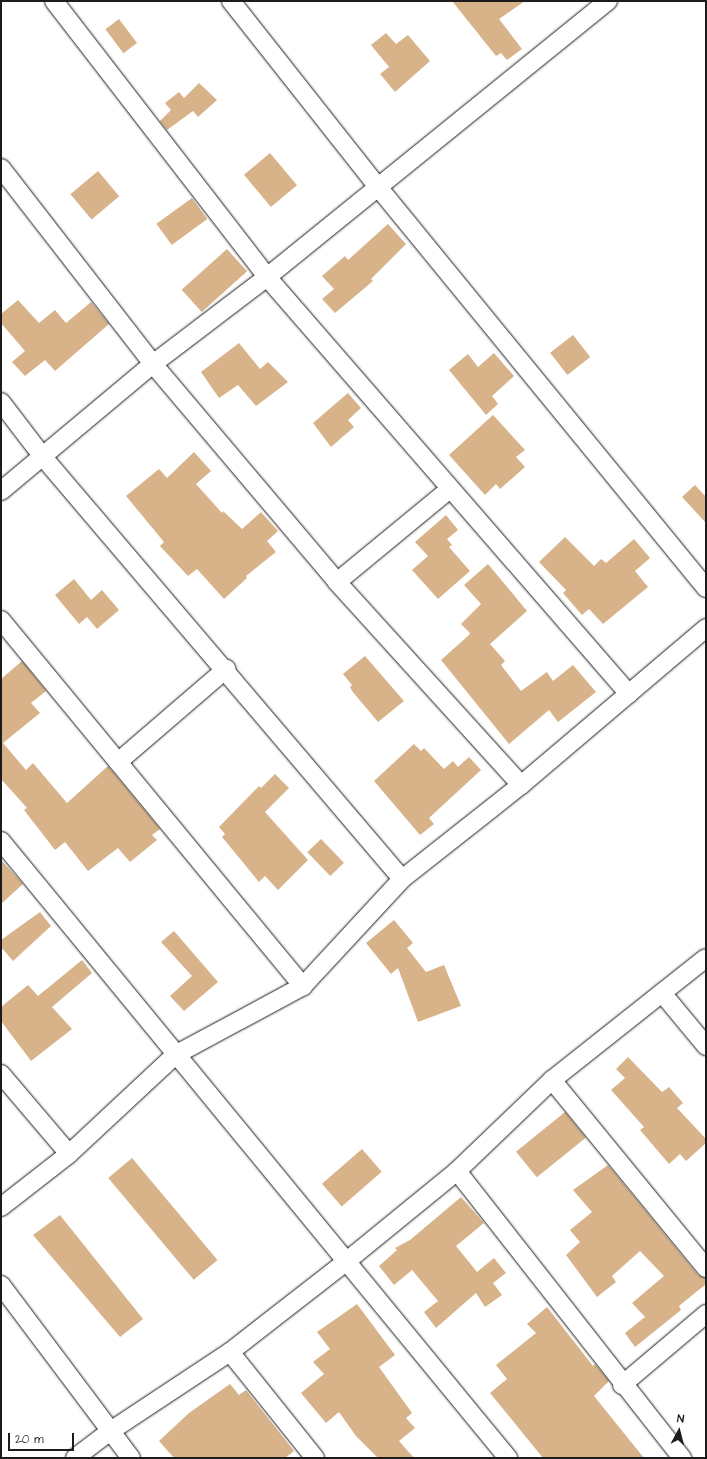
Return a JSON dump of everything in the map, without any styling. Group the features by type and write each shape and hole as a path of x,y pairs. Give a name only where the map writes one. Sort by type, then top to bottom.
{"street":[{"path":"54,1 267,277 629,694"},
{"path":"231,1 378,187 706,588"},
{"path":"1,491 153,364 267,277 608,1"},
{"path":"1,168 153,364 337,582 521,786"},
{"path":"1,402 43,457 226,669 402,879"},
{"path":"337,582 450,489"},
{"path":"1,620 303,986"},
{"path":"1,1207 69,1154 175,1056 303,986 402,879 521,786 706,628"},
{"path":"118,762 226,669"},
{"path":"1,841 175,1056 348,1260 508,1458"},
{"path":"75,1458 109,1432 230,1352 348,1260 457,1171 552,1080 706,958"},
{"path":"662,993 706,1046"},
{"path":"1,1074 69,1154"},
{"path":"552,1080 706,1268"},
{"path":"457,1171 622,1385 682,1458"},
{"path":"1,1285 109,1432 131,1458"},
{"path":"622,1385 706,1314"},
{"path":"230,1352 315,1458"}],"building":[{"path":"452,1 525,1 499,19 522,49 507,60 501,53 496,56"},
{"path":"119,19 137,43 123,53 105,29"},
{"path":"386,33 396,44 408,35 430,61 395,92 380,74 389,67 371,45"},
{"path":"199,83 217,100 198,117 193,111 167,130 160,121 171,110 165,103 179,92 184,98"},
{"path":"270,153 297,185 271,207 244,175"},
{"path":"98,171 119,196 92,219 70,194"},
{"path":"192,198 207,219 172,245 156,224"},
{"path":"388,224 406,244 371,279 373,281 335,313 322,299 334,289 322,276 345,256 348,260"},
{"path":"227,249 247,271 202,312 182,290"},
{"path":"18,300 39,323 55,310 66,323 91,302 109,324 55,371 45,360 25,376 12,362 25,351 1,323 1,314"},
{"path":"573,335 590,357 567,375 550,353"},
{"path":"239,343 260,369 268,362 288,382 256,406 238,385 219,398 201,372"},
{"path":"494,353 514,376 492,396 498,404 486,415 449,370 468,354 478,367"},
{"path":"348,393 361,408 348,420 354,427 331,447 313,423"},
{"path":"493,415 525,450 516,457 525,467 500,489 496,484 485,495 449,455"},
{"path":"194,452 211,471 196,484 222,513 223,511 242,529 261,512 278,531 267,541 276,552 246,576 247,578 224,599 197,569 188,576 160,546 164,542 126,496 159,469 167,478"},
{"path":"695,485 706,497 706,523 682,497"},
{"path":"446,515 458,530 447,539 452,545 449,547 470,571 438,599 412,570 428,556 415,542"},
{"path":"565,537 594,566 601,559 606,563 634,539 650,558 635,571 648,587 603,624 589,609 582,615 563,593 566,590 539,562"},
{"path":"488,564 527,611 490,644 505,661 501,665 521,691 547,672 553,681 573,665 596,692 558,722 549,710 509,744 441,660 470,633 461,624 481,604 464,585"},
{"path":"74,579 91,600 102,590 119,610 97,629 87,617 79,624 55,595"},
{"path":"365,656 404,701 378,722 352,691 350,687 352,685 343,674"},
{"path":"22,661 46,691 31,703 40,713 3,743 26,770 33,763 67,803 108,766 160,829 152,835 157,840 130,862 118,848 88,871 65,842 55,850 24,810 27,808 1,779 1,679"},
{"path":"414,744 421,751 424,748 444,769 453,761 458,767 469,757 481,770 429,818 434,824 420,835 374,781"},
{"path":"275,774 289,788 265,812 308,860 278,890 265,876 259,882 222,837 225,834 219,827 259,786 261,788"},
{"path":"321,839 344,863 330,876 307,852"},
{"path":"1,860 23,884 1,904"},
{"path":"40,912 51,926 13,961 1,947 1,940"},
{"path":"394,920 413,943 407,948 426,972 444,965 461,1006 418,1022 398,968 391,974 366,943"},
{"path":"174,931 218,982 184,1011 170,996 192,976 161,942"},
{"path":"82,960 92,973 52,1007 72,1029 31,1061 1,1021 1,1007 28,985 38,996"},
{"path":"628,1057 662,1092 669,1087 683,1103 677,1108 706,1139 706,1143 686,1161 680,1154 669,1164 640,1130 644,1127 611,1090 625,1078 616,1069"},
{"path":"565,1112 586,1138 537,1177 516,1152"},
{"path":"362,1149 382,1172 342,1206 322,1184"},
{"path":"132,1158 217,1260 194,1280 108,1178"},
{"path":"608,1165 698,1275 706,1278 706,1284 679,1306 681,1310 635,1347 625,1333 645,1317 632,1303 664,1276 640,1251 612,1276 616,1282 597,1297 566,1255 580,1242 570,1230 592,1212 573,1190"},
{"path":"461,1197 484,1223 456,1246 477,1272 494,1258 506,1273 493,1283 502,1295 485,1307 476,1293 436,1328 424,1312 438,1301 412,1270 394,1285 379,1266 397,1250 395,1248 410,1240"},
{"path":"60,1215 143,1319 120,1337 33,1235"},
{"path":"357,1304 395,1355 379,1367 412,1413 406,1418 415,1428 399,1441 414,1458 378,1458 356,1436 339,1412 326,1423 301,1393 324,1374 313,1362 330,1349 317,1332"},
{"path":"547,1307 593,1366 595,1364 609,1381 594,1396 644,1458 543,1458 490,1393 507,1379 496,1365 536,1333 527,1324"},
{"path":"230,1384 239,1395 246,1390 294,1451 285,1458 174,1458 159,1441 189,1413"}]}
